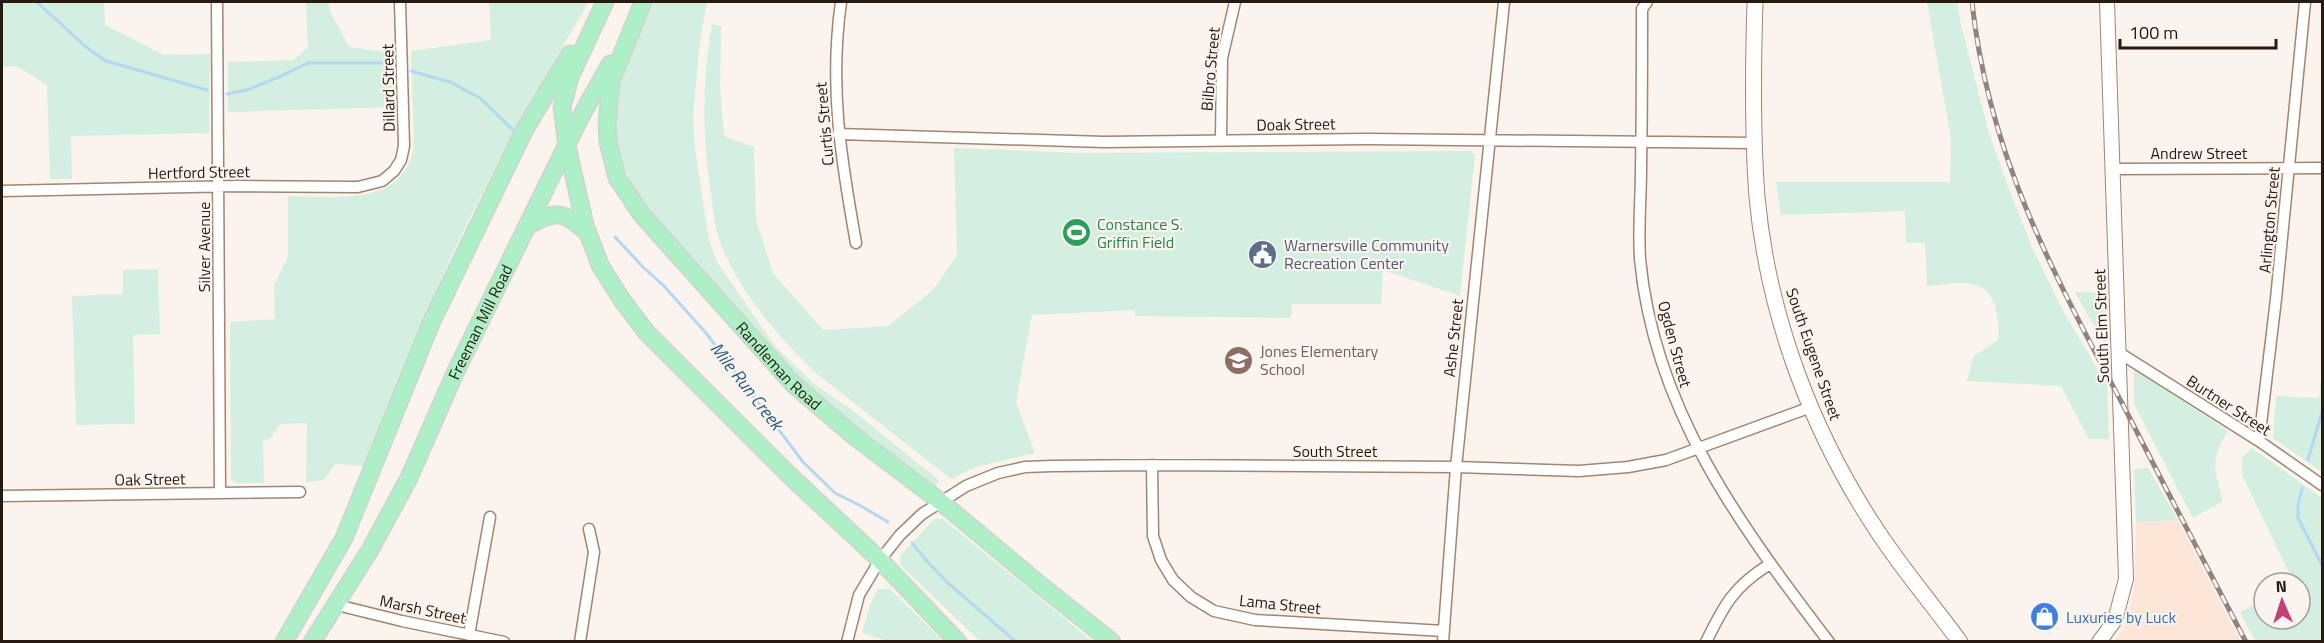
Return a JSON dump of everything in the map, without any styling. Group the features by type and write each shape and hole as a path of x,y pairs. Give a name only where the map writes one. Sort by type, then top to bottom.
{"main road":[{"path":"603,2 570,77 562,107 567,146 588,233 600,265 622,300 647,333 788,474 880,560 958,642"},
{"path":"284,642 344,538 432,321 525,129 603,2"},
{"name":"Freeman Mill Road","path":"312,642 370,550 409,478 455,373 527,226 643,2"},
{"name":"Randleman Road","path":"643,2 611,81 608,142 617,178 642,215 794,384 855,437 941,502 1039,585 1112,642"},
{"name":"South Eugene Street","path":"1755,2 1755,143 1758,198 1772,285 1785,336 1811,407 1835,459 1878,532 1960,642"},
{"path":"527,226 554,214 564,215 588,233"}],"street":[{"name":"Silver Avenue","path":"217,2 220,493"},
{"name":"Dillard Street","path":"394,171 401,160 404,146 400,2"},
{"name":"Curtis Street","path":"841,2 835,61 838,134 856,243"},
{"name":"Bilbro Street","path":"1221,140 1222,58 1229,19 1235,2"},
{"name":"Ashe Street","path":"1443,636 1456,466 1504,2"},
{"name":"South Elm Street","path":"2099,642 2115,620 2126,579 2108,2"},
{"name":"Arlington Street","path":"2259,441 2276,299 2305,2"},
{"name":"Ogden Street","path":"1642,4 1640,259 1649,313 1659,353 1672,396 1696,448 1770,564 1828,642"},
{"name":"Doak Street","path":"838,134 1051,141 1489,139 1755,143"},
{"name":"Andrew Street","path":"2112,169 2322,168"},
{"name":"Hertford Street","path":"2,191 358,187 382,181 394,171"},
{"name":"Burtner Street","path":"2118,352 2259,441 2322,485"},
{"name":"South Street","path":"847,642 859,595 880,560 915,521 966,486 998,473 1025,467 1152,465 1456,466 1579,471 1628,467 1666,460 1811,407"},
{"name":"Lama Street","path":"1152,465 1153,536 1161,560 1173,580 1191,597 1214,611 1255,620 1443,636"},
{"name":"Oak Street","path":"2,496 300,492"},
{"path":"469,635 490,518"},
{"path":"580,642 594,552 589,529"},
{"path":"1706,642 1736,589 1770,564"},
{"name":"Marsh Street","path":"337,605 504,642"}],"shaded area":[{"path":"2178,520 2240,641 2114,641 2124,628 2132,601 2135,579 2136,522"}],"green space":[{"path":"2,2 104,2 105,25 164,55 210,54 209,133 71,136 72,179 50,179 47,85 16,66 2,67"},
{"path":"306,2 329,2 330,11 349,47 392,53 394,107 228,112 228,62 294,60 308,47"},
{"path":"489,2 589,2 526,110 468,222 401,373 365,466 335,464 324,480 306,482 307,423 280,424 270,439 263,440 264,483 235,483 231,478 230,322 275,319 274,286 288,256 288,196 346,197 382,189 396,180 407,167 414,147 411,51 491,40"},
{"path":"654,2 707,2 700,41 693,116 695,149 709,240 717,262 775,346 814,384 852,410 940,481 935,486 858,429 798,377 644,205 628,176 618,150 615,126 616,102 630,55"},
{"path":"1927,2 1957,2 1989,133 2007,184 2032,247 2063,311 2107,385 2109,439 2089,439 2061,386 1967,381 1974,356 1998,340 1999,331 1995,307 1985,290 1977,286 1958,283 1927,286 1925,243 1906,243 1905,211 1781,215 1776,182 1950,182 1951,139"},
{"path":"712,24 721,26 720,87 724,136 754,147 756,220 773,273 823,330 888,326 933,290 957,255 954,148 1076,153 1470,151 1475,155 1460,296 1383,270 1381,304 1292,304 1291,318 1135,316 1134,310 1032,315 1016,402 1035,453 976,467 951,479 817,374 789,346 740,283 722,247 716,227 706,150 704,108 706,67"},
{"path":"158,269 160,334 133,335 135,424 76,425 72,296 123,294 123,270"},
{"path":"2075,292 2105,293 2106,347"},
{"path":"2134,368 2228,431 2218,450 2215,465 2223,501 2193,518 2134,404"},
{"path":"2322,368 2322,472 2273,438 2276,396 2319,398"},
{"path":"2252,448 2322,498 2322,641 2255,641 2240,612 2252,606 2252,631 2312,631 2312,571 2288,571 2242,475 2242,458"},
{"path":"2148,468 2178,520 2136,522 2134,469"},
{"path":"934,519 943,519 1092,641 980,641 900,565 900,556"},
{"path":"878,589 890,589 943,641 887,641 862,633 870,605"}],"waterway":[{"name":"Mile Run Creek","path":"37,2 86,47 106,61 207,90"},
{"name":"Mile Run Creek","path":"227,94 247,90 308,63 390,63"},
{"name":"Mile Run Creek","path":"411,71 450,82 480,98 513,130"},
{"name":"Mile Run Creek","path":"615,237 663,285 706,333 803,462 835,493 888,522"},
{"path":"2308,460 2322,412"},
{"path":"2302,488 2298,518 2322,565"},
{"name":"Mile Run Creek","path":"912,543 948,583 1016,642"}],"railway":[{"path":"1972,2 1980,57 1992,110 2027,210 2071,306 2246,642"}],"place":[{"name":"Constance S. Griffin Field","path":"1076,233"},
{"name":"Warnersville Community Recreation Center","path":"1263,254"},
{"name":"Jones Elementary School","path":"1239,360"},
{"name":"Luxuries by Luck","path":"2045,617"}]}
